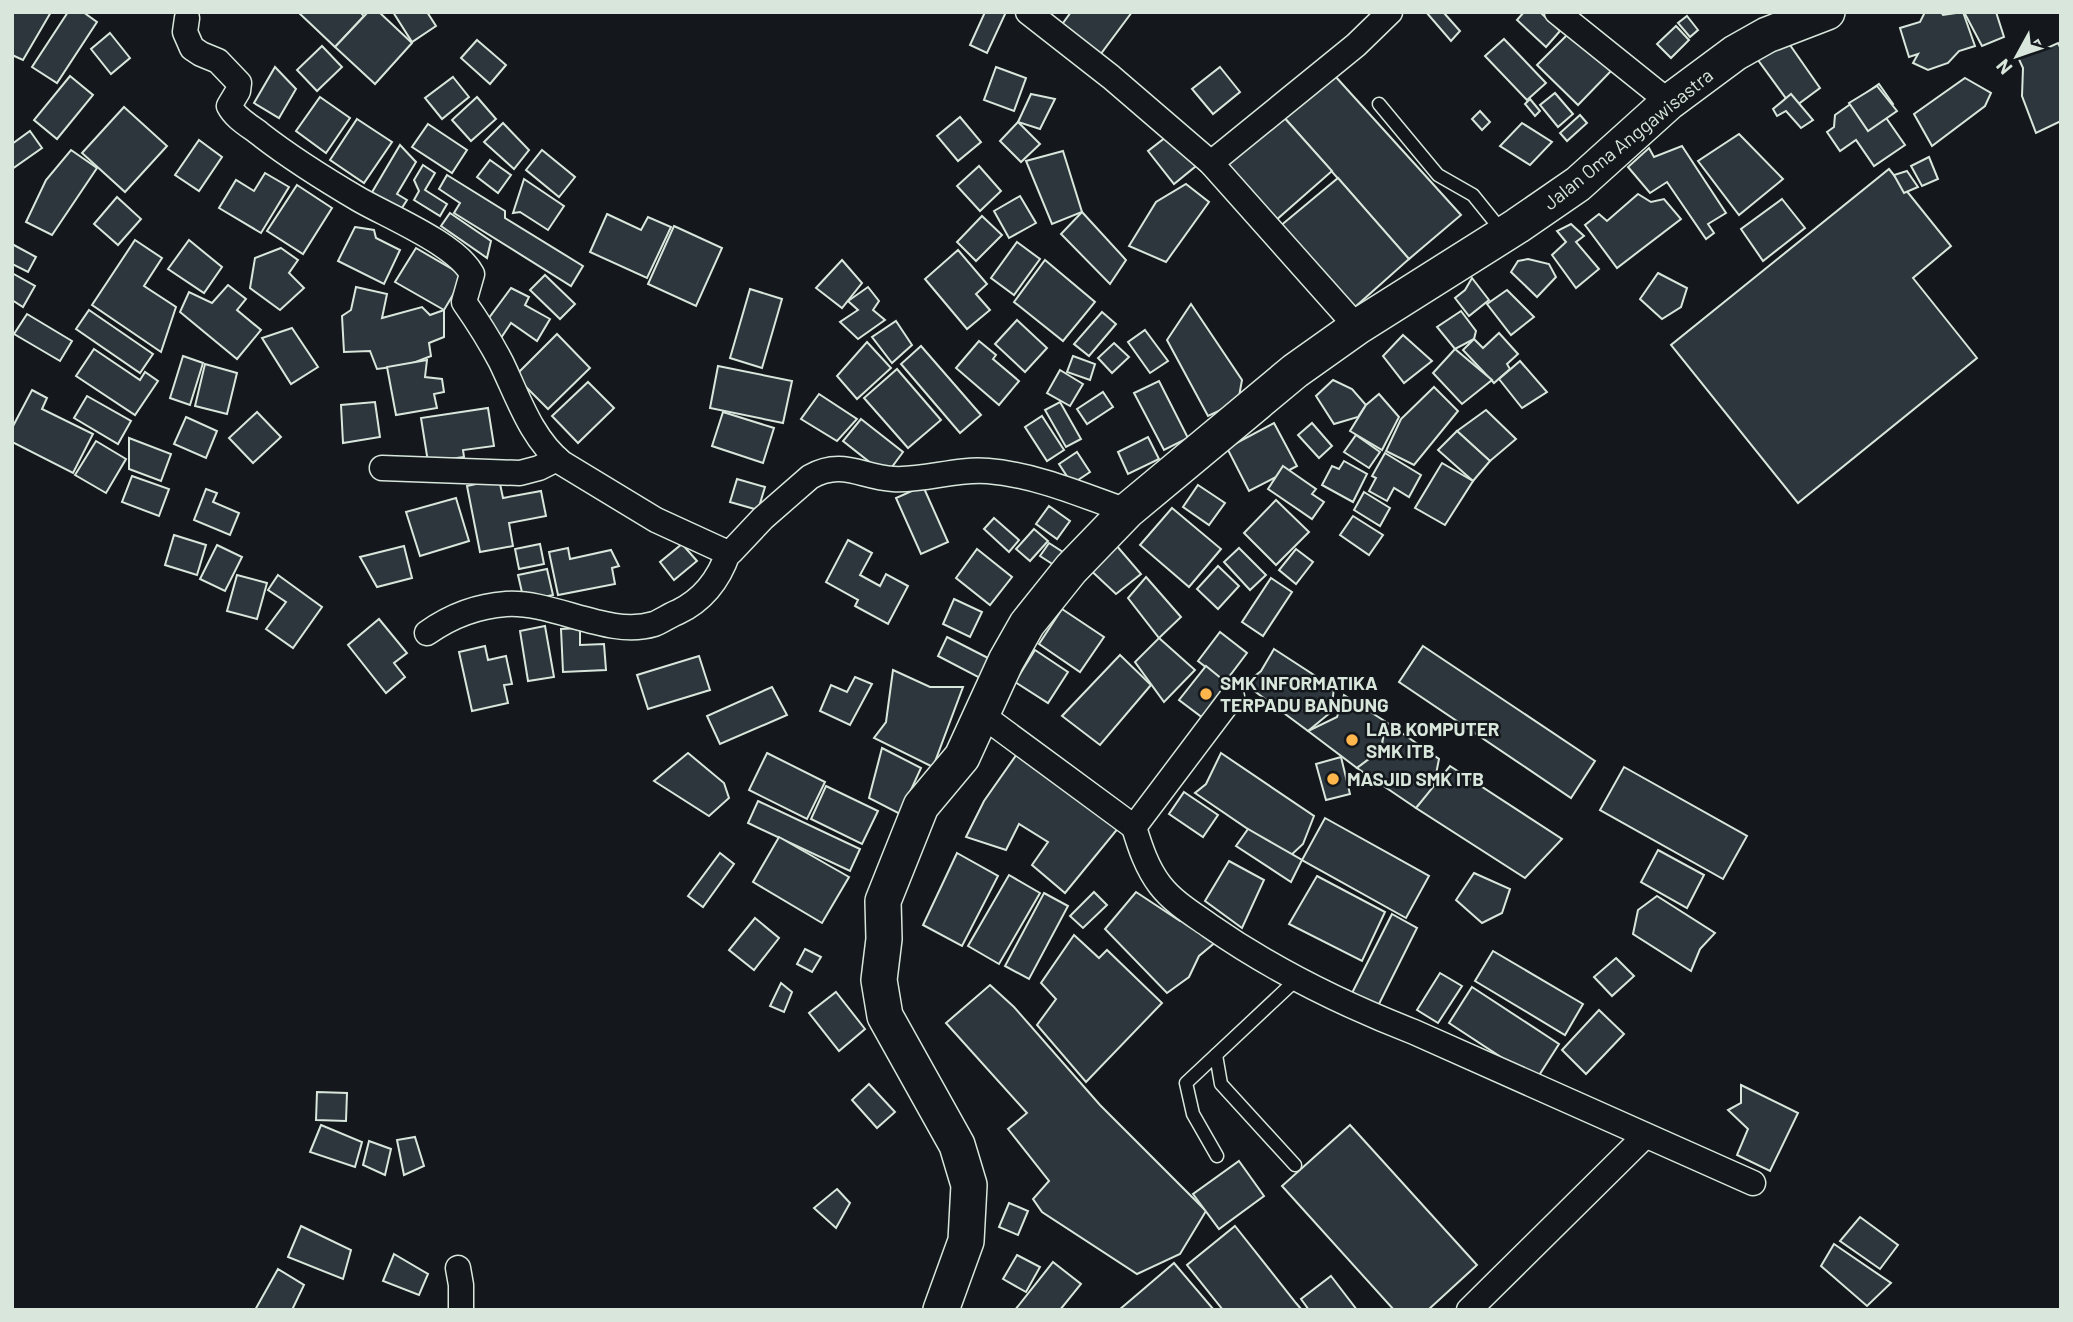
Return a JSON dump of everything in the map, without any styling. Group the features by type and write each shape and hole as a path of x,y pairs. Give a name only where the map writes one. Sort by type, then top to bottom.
{"main road":[{"name":"Jalan Oma Anggawisastra","path":"941,1310 966,1241 969,1185 957,1145 885,1016 879,980 884,939 883,901 921,806 962,757 1006,661 1027,624 1071,569 1127,511 1295,371 1357,327 1505,234 1578,184 1669,102 1735,53 1767,35 1827,12"}],"street":[{"path":"1028,12 1111,77 1211,163 1357,327"},
{"path":"1211,163 1356,45 1390,12"},
{"path":"1557,12 1669,102"},
{"path":"187,18 185,32 192,48 218,61 239,83 229,106 236,116 289,156 458,256 465,263 472,274 464,302 492,345 537,435 557,459 656,520 728,553"},
{"path":"382,468 520,473 557,459"},
{"path":"428,633 447,619 472,610 508,604 548,609 619,627 653,624 685,608 710,588 722,570 728,553 810,477 837,468 895,479 964,471 989,471 1039,480 1127,511"},
{"path":"1134,827 1232,697"},
{"path":"982,715 1134,827 1147,863 1160,885 1173,898 1231,941 1263,961 1356,1010 1414,1032 1753,1183"},
{"path":"1469,1310 1645,1136"},
{"path":"458,1268 461,1310"}],"lane":[{"path":"1379,104 1438,175 1473,195 1505,234"},
{"path":"1217,1156 1193,1114 1186,1083 1298,978"},
{"path":"1216,1055 1220,1084 1295,1165"}],"building":[{"path":"12,12 51,12 23,60 12,55"},
{"path":"68,12 83,12 97,22 57,83 32,67"},
{"path":"298,12 360,12 364,16 335,47"},
{"path":"368,12 379,12 412,43 375,84 335,47"},
{"path":"393,12 427,12 436,26 412,42"},
{"path":"985,12 1006,12 987,53 970,45"},
{"path":"1071,12 1132,12 1097,59 1058,30"},
{"path":"1426,12 1446,12 1444,13 1460,31 1451,41"},
{"path":"1524,12 1540,12 1560,31 1546,47 1517,20"},
{"path":"1925,12 1941,12 1943,15 1963,12 1975,46 1959,51 1948,63 1928,70 1913,63 1918,54 1909,57 1900,28 1920,22"},
{"path":"1964,12 1996,12 2004,37 1982,46"},
{"path":"1687,16 1698,30 1690,37 1678,23"},
{"path":"1676,26 1689,40 1671,58 1657,44"},
{"path":"1571,31 1611,71 1578,105 1537,65"},
{"path":"110,33 130,58 111,74 91,49"},
{"path":"1783,35 1820,88 1793,108 1755,56"},
{"path":"1504,39 1546,83 1527,100 1485,56"},
{"path":"477,40 506,65 490,84 461,58"},
{"path":"2038,40 2043,50 2058,43 2061,49 2061,121 2036,133 2022,96 2023,68 2017,55"},
{"path":"322,46 342,67 317,91 297,70"},
{"path":"275,67 296,89 279,118 254,103"},
{"path":"996,67 1026,78 1014,111 984,100"},
{"path":"1220,67 1240,92 1213,114 1192,89"},
{"path":"70,76 93,95 57,139 34,120"},
{"path":"1335,76 1461,215 1409,259 1281,114"},
{"path":"453,77 469,97 442,119 425,98"},
{"path":"1965,78 1991,93 1985,106 1932,146 1914,114"},
{"path":"1879,84 1893,104 1882,112 1905,145 1874,166 1856,140 1840,151 1827,132 1834,127 1835,115"},
{"path":"1877,86 1897,111 1868,131 1849,103"},
{"path":"1555,93 1573,114 1558,127 1540,105"},
{"path":"1031,94 1055,99 1040,129 1018,122"},
{"path":"1791,94 1813,120 1801,128 1786,111 1777,116 1773,109"},
{"path":"320,97 350,118 326,153 296,131"},
{"path":"477,97 496,119 471,141 452,120"},
{"path":"1530,99 1540,111 1535,116 1525,104"},
{"path":"124,107 167,146 125,192 82,153"},
{"path":"1480,111 1490,122 1482,130 1472,119"},
{"path":"1281,114 1332,171 1275,221 1224,166"},
{"path":"1580,115 1587,123 1567,141 1560,133"},
{"path":"960,117 981,142 958,161 937,136"},
{"path":"357,119 392,142 364,183 330,160"},
{"path":"1018,122 1040,144 1021,162 1000,141"},
{"path":"503,123 529,150 514,169 484,142"},
{"path":"1522,123 1552,142 1530,165 1500,146"},
{"path":"428,124 467,150 452,173 412,147"},
{"path":"30,131 42,148 12,169 12,144"},
{"path":"1170,134 1196,166 1174,184 1148,151"},
{"path":"1739,134 1783,179 1739,215 1698,161"},
{"path":"199,140 222,157 199,191 175,175"},
{"path":"400,145 416,162 397,194 407,200 400,211 371,194"},
{"path":"1682,146 1726,213 1708,224 1714,233 1706,239 1667,182 1650,193 1628,167 1649,148 1654,157"},
{"path":"71,150 97,168 52,235 26,222 46,180"},
{"path":"542,150 575,177 559,197 526,170"},
{"path":"1063,151 1082,212 1052,224 1026,161"},
{"path":"1929,157 1938,179 1922,186 1911,166"},
{"path":"490,160 511,175 498,193 477,177"},
{"path":"423,165 435,173 425,190 447,204 440,216 414,200 419,191 414,180"},
{"path":"979,166 1001,191 980,211 957,186"},
{"path":"1889,169 1951,246 1913,278 1977,358 1798,503 1671,345"},
{"path":"1907,171 1918,187 1904,193 1894,175"},
{"path":"265,173 289,187 261,233 219,208 236,180 254,191"},
{"path":"447,175 505,211 505,218 583,266 571,286 454,213 460,203 439,189"},
{"path":"1338,178 1409,259 1355,307 1279,227"},
{"path":"524,179 564,206 548,230 520,212 513,213"},
{"path":"1186,184 1209,202 1166,262 1129,246 1156,202"},
{"path":"297,185 332,208 303,254 267,231"},
{"path":"1638,194 1651,202 1664,199 1681,219 1617,268 1585,225 1599,214 1607,221"},
{"path":"1020,196 1036,223 1009,238 994,211"},
{"path":"117,197 141,219 118,245 94,224"},
{"path":"1782,199 1805,228 1763,261 1741,229"},
{"path":"1082,212 1126,260 1110,284 1061,234"},
{"path":"450,213 491,241 487,258 441,226"},
{"path":"607,214 641,230 648,217 671,227 647,278 590,252"},
{"path":"982,216 1002,235 976,261 957,242"},
{"path":"1571,224 1584,236 1576,242 1599,269 1576,288 1552,255 1566,242 1557,231"},
{"path":"674,226 722,248 696,306 648,284"},
{"path":"355,227 374,230 376,238 400,250 384,284 338,261"},
{"path":"135,240 162,258 144,286 176,307 161,352 92,305"},
{"path":"189,240 222,267 204,293 168,269"},
{"path":"1017,242 1040,259 1014,295 991,278"},
{"path":"12,244 36,257 28,272 12,264"},
{"path":"281,248 298,260 289,273 304,288 280,310 250,288 255,258"},
{"path":"416,248 464,276 444,310 395,282"},
{"path":"958,250 987,284 976,294 990,310 967,329 925,279"},
{"path":"1528,259 1549,264 1556,277 1537,297 1511,272 1518,261"},
{"path":"842,260 862,283 842,308 816,288"},
{"path":"1045,260 1095,302 1063,341 1014,302"},
{"path":"12,273 35,286 23,307 12,300"},
{"path":"1658,273 1687,288 1681,307 1662,319 1640,299"},
{"path":"545,275 575,304 560,319 530,290"},
{"path":"1472,278 1489,300 1469,316 1455,298 1465,290"},
{"path":"228,285 246,299 237,310 261,330 237,359 180,312 189,292 212,303"},
{"path":"356,287 387,294 382,318 422,307 430,315 444,310 444,337 429,343 431,356 408,365 377,369 370,351 344,352 342,316 351,310"},
{"path":"868,287 879,301 873,310 885,320 858,339 840,322 858,310 848,301"},
{"path":"511,288 529,297 525,305 550,319 537,341 511,323 501,338 486,322"},
{"path":"750,289 782,299 762,368 730,358"},
{"path":"1507,290 1534,317 1511,335 1487,304"},
{"path":"1191,304 1242,380 1238,402 1208,416 1167,340"},
{"path":"89,310 153,354 140,373 76,329"},
{"path":"1461,311 1476,331 1474,339 1455,349 1437,327"},
{"path":"1102,312 1116,324 1089,356 1074,344"},
{"path":"27,314 72,341 60,361 14,334"},
{"path":"1017,320 1047,348 1025,372 995,344"},
{"path":"896,321 912,345 892,363 872,337"},
{"path":"292,328 318,367 291,384 262,338"},
{"path":"1145,330 1168,361 1150,373 1128,342"},
{"path":"1499,333 1518,354 1507,364 1510,369 1494,383 1463,350 1474,339 1483,348"},
{"path":"557,334 590,368 548,409 515,376"},
{"path":"1403,335 1432,361 1404,383 1383,356"},
{"path":"979,341 996,355 993,359 1019,381 999,405 956,368"},
{"path":"867,342 891,368 857,399 837,376"},
{"path":"1114,343 1129,357 1112,373 1098,358"},
{"path":"921,346 981,415 960,433 901,364"},
{"path":"94,349 140,380 145,372 158,381 135,415 76,376"},
{"path":"1455,349 1492,380 1462,404 1433,373"},
{"path":"183,356 203,363 190,405 170,398"},
{"path":"1073,356 1095,364 1090,380 1067,372"},
{"path":"427,360 425,377 442,379 444,392 434,394 437,408 396,415 387,367"},
{"path":"1520,361 1547,392 1522,408 1499,379"},
{"path":"205,364 237,373 227,414 195,406"},
{"path":"718,366 792,381 783,423 710,408"},
{"path":"897,369 941,420 908,448 864,398"},
{"path":"1060,370 1083,384 1070,406 1047,393"},
{"path":"1333,380 1352,389 1366,405 1358,417 1334,424 1316,396"},
{"path":"1159,381 1188,438 1164,450 1134,393"},
{"path":"588,382 614,408 578,443 552,416"},
{"path":"1434,387 1458,411 1414,465 1386,451 1401,419"},
{"path":"32,390 47,398 42,409 93,434 73,473 12,442 12,428"},
{"path":"1103,392 1113,407 1087,424 1077,409"},
{"path":"819,394 857,419 837,441 801,419"},
{"path":"1379,394 1399,417 1382,450 1350,431 1366,405"},
{"path":"87,396 131,421 118,444 74,418"},
{"path":"375,402 380,437 343,443 341,405"},
{"path":"1060,402 1081,439 1066,447 1045,410"},
{"path":"488,408 494,446 463,450 464,457 428,462 421,418"},
{"path":"1486,410 1516,439 1490,461 1457,431"},
{"path":"257,412 281,437 253,463 229,438"},
{"path":"723,412 774,428 763,463 712,446"},
{"path":"1042,416 1064,450 1047,461 1025,427"},
{"path":"186,417 217,431 206,458 174,444"},
{"path":"861,419 903,452 886,475 843,441"},
{"path":"1274,423 1297,466 1249,491 1227,448"},
{"path":"1312,423 1332,446 1319,458 1298,435"},
{"path":"1457,431 1490,461 1473,481 1438,450"},
{"path":"1356,435 1380,452 1369,468 1344,452"},
{"path":"1148,437 1159,459 1128,474 1118,452"},
{"path":"129,438 171,454 161,481 129,469"},
{"path":"96,441 126,459 106,493 75,475"},
{"path":"1077,452 1090,472 1072,484 1059,464"},
{"path":"1385,453 1421,475 1409,497 1394,488 1387,501 1369,491 1376,478 1372,476"},
{"path":"1344,461 1367,474 1353,502 1322,485 1332,466 1339,469"},
{"path":"1442,463 1473,481 1445,525 1415,508"},
{"path":"1283,466 1316,489 1312,494 1324,502 1312,519 1268,489"},
{"path":"132,476 169,489 159,516 122,502"},
{"path":"499,479 503,498 541,491 546,516 509,523 513,546 480,552 467,486"},
{"path":"737,479 765,487 758,510 730,502"},
{"path":"1198,485 1225,503 1209,525 1183,507"},
{"path":"923,486 948,542 921,554 896,498"},
{"path":"206,489 217,493 213,502 239,513 230,535 194,520"},
{"path":"1364,492 1390,508 1380,526 1354,510"},
{"path":"456,498 469,541 420,556 406,512"},
{"path":"1276,500 1309,532 1276,565 1244,533"},
{"path":"1049,506 1070,521 1057,539 1036,524"},
{"path":"1172,508 1221,549 1189,587 1140,545"},
{"path":"1353,516 1383,535 1369,555 1340,535"},
{"path":"994,518 1019,540 1009,552 984,529"},
{"path":"1034,529 1048,541 1030,561 1016,549"},
{"path":"174,535 206,545 197,575 165,565"},
{"path":"1110,538 1141,574 1116,594 1084,564"},
{"path":"848,540 872,553 860,575 880,586 886,574 908,586 888,624 855,606 858,600 826,582"},
{"path":"1049,543 1066,554 1057,567 1040,556"},
{"path":"540,544 544,564 519,569 515,549"},
{"path":"682,544 697,561 674,580 660,562"},
{"path":"217,545 242,557 225,591 200,579"},
{"path":"404,546 412,578 377,587 360,557"},
{"path":"568,548 570,559 611,550 619,566 612,568 615,584 558,595 549,552"},
{"path":"1239,548 1266,575 1250,590 1224,562"},
{"path":"977,549 1012,577 990,605 956,578"},
{"path":"1296,549 1313,562 1296,584 1279,570"},
{"path":"1218,566 1239,586 1218,609 1197,589"},
{"path":"547,569 553,595 524,601 518,575"},
{"path":"237,575 267,583 257,619 227,611"},
{"path":"278,575 322,607 293,648 266,629 286,602 268,590"},
{"path":"1146,577 1181,617 1159,638 1128,598"},
{"path":"1271,578 1292,592 1263,636 1242,622"},
{"path":"954,599 982,612 970,637 943,624"},
{"path":"1062,609 1104,637 1080,672 1039,644"},
{"path":"379,619 407,653 394,663 405,677 386,693 348,645"},
{"path":"545,626 554,677 528,681 520,631"},
{"path":"580,628 580,645 604,644 606,670 563,672 561,629"},
{"path":"1220,632 1247,653 1225,682 1198,661"},
{"path":"947,637 990,659 980,678 938,656"},
{"path":"1159,638 1195,670 1164,702 1135,662"},
{"path":"485,646 488,660 506,656 512,684 504,685 508,703 472,711 459,652"},
{"path":"1423,646 1595,761 1571,798 1399,682"},
{"path":"1274,649 1334,688 1331,712 1308,731 1245,684 1261,671"},
{"path":"1035,650 1068,672 1048,703 1015,682"},
{"path":"1120,655 1151,685 1100,745 1062,716"},
{"path":"699,656 710,690 648,709 637,675"},
{"name":"SMK INFORMATIKA TERPADU BANDUNG","path":"1206,666 1233,688 1207,721 1179,700"},
{"path":"893,670 930,687 963,687 933,767 874,738 886,722"},
{"path":"855,677 872,684 850,725 820,711 831,685 847,692"},
{"path":"772,687 787,715 720,744 707,716"},
{"name":"LAB KOMPUTER SMK ITB","path":"1344,695 1386,722 1381,750 1357,768 1308,731 1337,717"},
{"path":"1386,722 1439,759 1433,789 1416,808 1357,768 1381,750"},
{"path":"882,748 921,768 900,814 869,798"},
{"path":"1019,751 1120,826 1065,893 1032,865 1048,842 1019,824 1006,850 966,837 984,801"},
{"path":"688,753 724,783 729,798 709,816 654,781"},
{"path":"767,753 825,782 807,819 749,790"},
{"path":"1221,753 1314,816 1303,844 1289,857 1195,793 1206,784"},
{"name":"MASJID SMK ITB","path":"1341,757 1350,794 1326,800 1316,764"},
{"path":"1450,766 1562,839 1525,878 1416,808"},
{"path":"1624,767 1747,836 1723,879 1600,810"},
{"path":"826,786 878,811 862,844 811,819"},
{"path":"1184,792 1218,815 1203,837 1169,814"},
{"path":"758,801 860,849 850,871 748,823"},
{"path":"1325,818 1429,876 1406,918 1302,860"},
{"path":"1248,829 1302,860 1291,882 1236,846"},
{"path":"779,837 849,877 822,923 753,882"},
{"path":"1658,850 1704,875 1687,908 1641,882"},
{"path":"720,853 734,864 703,907 688,896"},
{"path":"957,853 998,876 962,946 923,925"},
{"path":"1229,861 1264,880 1242,928 1205,901"},
{"path":"1474,873 1510,889 1502,913 1482,923 1456,900"},
{"path":"1009,875 1040,893 999,964 968,946"},
{"path":"1317,876 1385,912 1362,961 1289,924"},
{"path":"1094,892 1107,905 1083,928 1070,916"},
{"path":"1136,892 1180,921 1186,915 1217,941 1199,956 1189,977 1167,993 1105,929"},
{"path":"1044,893 1068,906 1029,979 1005,966"},
{"path":"1657,896 1715,933 1700,949 1691,971 1633,934 1638,910"},
{"path":"1392,914 1417,928 1376,1010 1350,997"},
{"path":"755,918 779,938 754,970 729,950"},
{"path":"1074,935 1099,958 1107,950 1162,1003 1086,1082 1037,1025 1056,999 1041,983"},
{"path":"805,949 821,957 812,972 797,964"},
{"path":"1493,951 1583,1004 1565,1035 1475,981"},
{"path":"1616,958 1634,976 1612,996 1594,977"},
{"path":"1440,973 1462,986 1438,1023 1417,1010"},
{"path":"781,983 792,992 784,1012 770,1006"},
{"path":"990,985 1014,1007 1100,1105 1206,1211 1180,1254 1137,1274 1042,1212 1033,1199 1049,1181 1008,1129 1027,1113 946,1023"},
{"path":"1472,987 1559,1044 1536,1080 1449,1023"},
{"path":"836,992 865,1029 839,1051 809,1013"},
{"path":"1599,1010 1624,1034 1586,1074 1562,1050"},
{"path":"869,1084 895,1112 877,1128 852,1100"},
{"path":"1741,1085 1798,1113 1770,1171 1737,1155 1748,1129 1728,1110 1741,1103"},
{"path":"317,1092 347,1093 346,1121 316,1120"},
{"path":"321,1125 362,1142 355,1167 310,1152"},
{"path":"1350,1125 1477,1265 1428,1310 1394,1310 1282,1186"},
{"path":"415,1137 424,1166 404,1175 397,1140"},
{"path":"369,1141 391,1149 385,1175 363,1165"},
{"path":"1239,1161 1264,1196 1219,1229 1193,1194"},
{"path":"837,1189 850,1203 836,1228 814,1208"},
{"path":"1009,1203 1028,1211 1018,1235 999,1227"},
{"path":"1860,1217 1898,1245 1880,1269 1840,1241"},
{"path":"301,1226 351,1250 343,1279 288,1257"},
{"path":"1235,1226 1302,1310 1223,1310 1187,1265"},
{"path":"1834,1244 1891,1283 1867,1306 1821,1266"},
{"path":"394,1254 428,1274 419,1295 383,1281"},
{"path":"1017,1255 1040,1267 1026,1292 1003,1279"},
{"path":"1053,1262 1081,1284 1060,1310 1015,1310"},
{"path":"1174,1263 1214,1310 1119,1310"},
{"path":"278,1269 304,1285 292,1310 255,1310"},
{"path":"1331,1276 1357,1310 1309,1310 1301,1299"}],"place":[{"name":"SMK INFORMATIKA TERPADU BANDUNG","path":"1206,694"},
{"name":"LAB KOMPUTER SMK ITB","path":"1352,740"},
{"name":"MASJID SMK ITB","path":"1333,779"}]}
